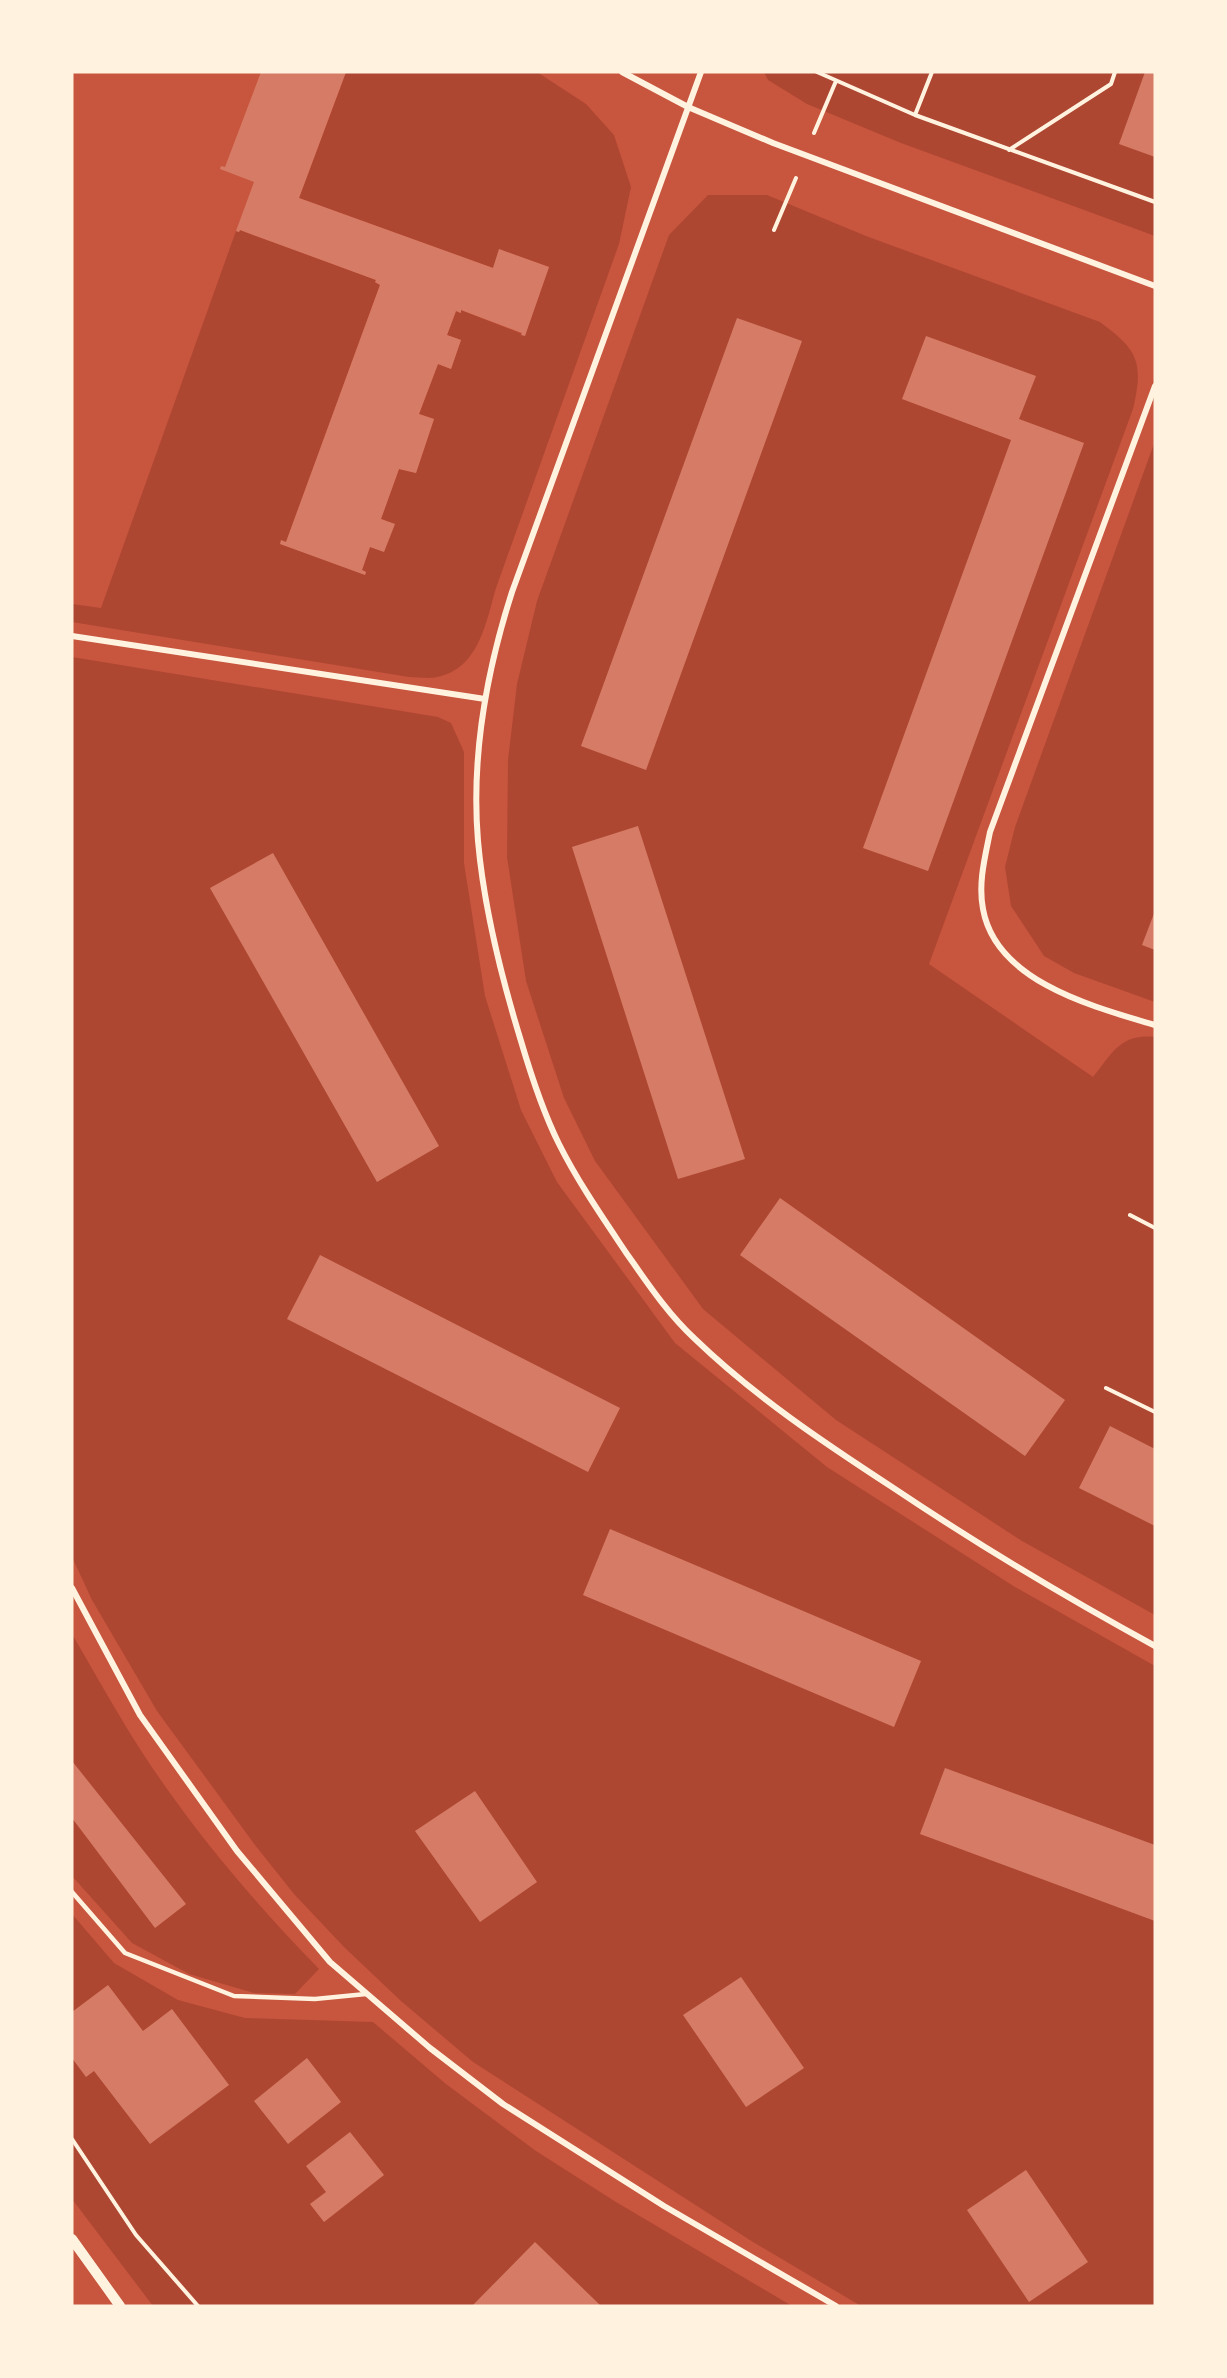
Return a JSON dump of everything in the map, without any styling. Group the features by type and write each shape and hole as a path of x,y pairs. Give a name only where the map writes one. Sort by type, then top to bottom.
{"street":[{"path":"622,72 688,106 773,143 1155,286"},
{"path":"701,72 577,419 512,592 502,624 485,699 478,768 478,839 487,911 504,986 531,1074 558,1142 598,1212 663,1305 694,1338 774,1406 856,1464 1035,1579 1155,1646"},
{"path":"1155,386 990,832 982,871 981,890 983,909 992,936 1004,954 1023,969 1054,989 1090,1004 1155,1025"},
{"path":"72,636 485,699"},
{"path":"72,1588 140,1715 191,1788 272,1895 330,1962 430,2048 503,2104 664,2206 836,2306"},
{"path":"72,2239 120,2306"}],"lane":[{"path":"72,1892 125,1953 234,1996 315,1999 366,1994"}],"path":[{"path":"818,72 915,115 1155,202"},
{"path":"915,115 932,72"},
{"path":"1008,150 1111,84 1115,72"},
{"path":"1130,1215 1155,1228"},
{"path":"1106,1388 1155,1412"},
{"path":"72,2139 136,2235 198,2306"}],"shaded area":[{"path":"346,72 537,72 586,104 614,135 631,187 619,244 496,588 484,629 479,642 463,664 451,672 434,678 409,677 72,622 72,604 101,608 236,231 240,230 376,280 375,282 380,285 286,542 365,575 366,572 362,570 370,547 384,551 394,524 381,519 399,469 416,473 434,419 419,414 438,364 451,369 461,340 447,335 456,311 460,313 461,310 525,335 549,267 500,250 493,268 299,198"},
{"path":"764,72 1155,72 1155,236 901,143 807,104 768,80"},
{"path":"708,195 767,195 866,236 1100,322 1123,341 1135,358 1138,380 1133,409 929,964 1093,1077 1112,1053 1125,1042 1133,1038 1155,1037 1155,1615 1022,1541 836,1420 703,1309 595,1161 564,1098 526,981 507,857 508,760 517,684 537,601 669,235"},
{"path":"1155,441 1155,1002 1074,973 1044,956 1011,906 1005,867 1015,827"},
{"path":"72,657 438,717 451,723 464,752 464,863 485,996 521,1110 557,1182 675,1343 827,1467 1015,1587 1155,1666 1155,2306 861,2306 753,2242 473,2062 401,2001 344,1947 294,1894 255,1845 157,1711 92,1600 72,1557"},
{"path":"72,1634 118,1714 191,1822 240,1883 319,1969 295,1994 254,1993 189,1974 132,1943 72,1876"},
{"path":"72,1914 114,1963 178,2000 245,2018 373,2022 446,2084 536,2151 616,2202 792,2306 153,2306 72,2199"}],"building":[{"path":"261,72 346,72 299,198 493,268 499,249 549,267 525,336 461,310 461,313 456,311 447,335 461,340 451,369 438,364 419,414 434,419 416,473 399,469 381,519 395,524 384,552 370,547 362,570 366,572 365,575 280,544 281,540 286,542 380,285 375,282 376,280 240,230 236,231 254,182 220,169 221,166 225,167"},
{"path":"1145,72 1155,72 1155,157 1119,144"},
{"path":"737,318 802,341 646,770 581,746"},
{"path":"926,336 1036,376 1019,419 1084,443 928,871 863,848 1011,440 902,399"},
{"path":"638,826 745,1159 678,1179 572,847"},
{"path":"273,853 439,1146 377,1182 210,888"},
{"path":"1155,911 1155,950 1142,945"},
{"path":"780,1198 1065,1400 1025,1456 740,1255"},
{"path":"320,1255 620,1408 588,1472 287,1319"},
{"path":"1110,1426 1155,1449 1155,1526 1079,1488"},
{"path":"610,1529 921,1661 894,1727 583,1595"},
{"path":"72,1761 186,1904 155,1928 72,1818"},
{"path":"945,1768 1155,1845 1155,1921 920,1834"},
{"path":"475,1791 537,1882 480,1922 415,1831"},
{"path":"741,1977 804,2068 746,2107 683,2015"},
{"path":"108,1985 143,2031 172,2009 229,2085 150,2144 94,2071 86,2077 72,2058 72,2012"},
{"path":"307,2058 341,2102 288,2144 254,2101"},
{"path":"350,2132 384,2175 324,2222 310,2204 326,2192 306,2166"},
{"path":"1026,2170 1088,2262 1029,2302 967,2210"},
{"path":"535,2242 601,2306 472,2306"}]}
